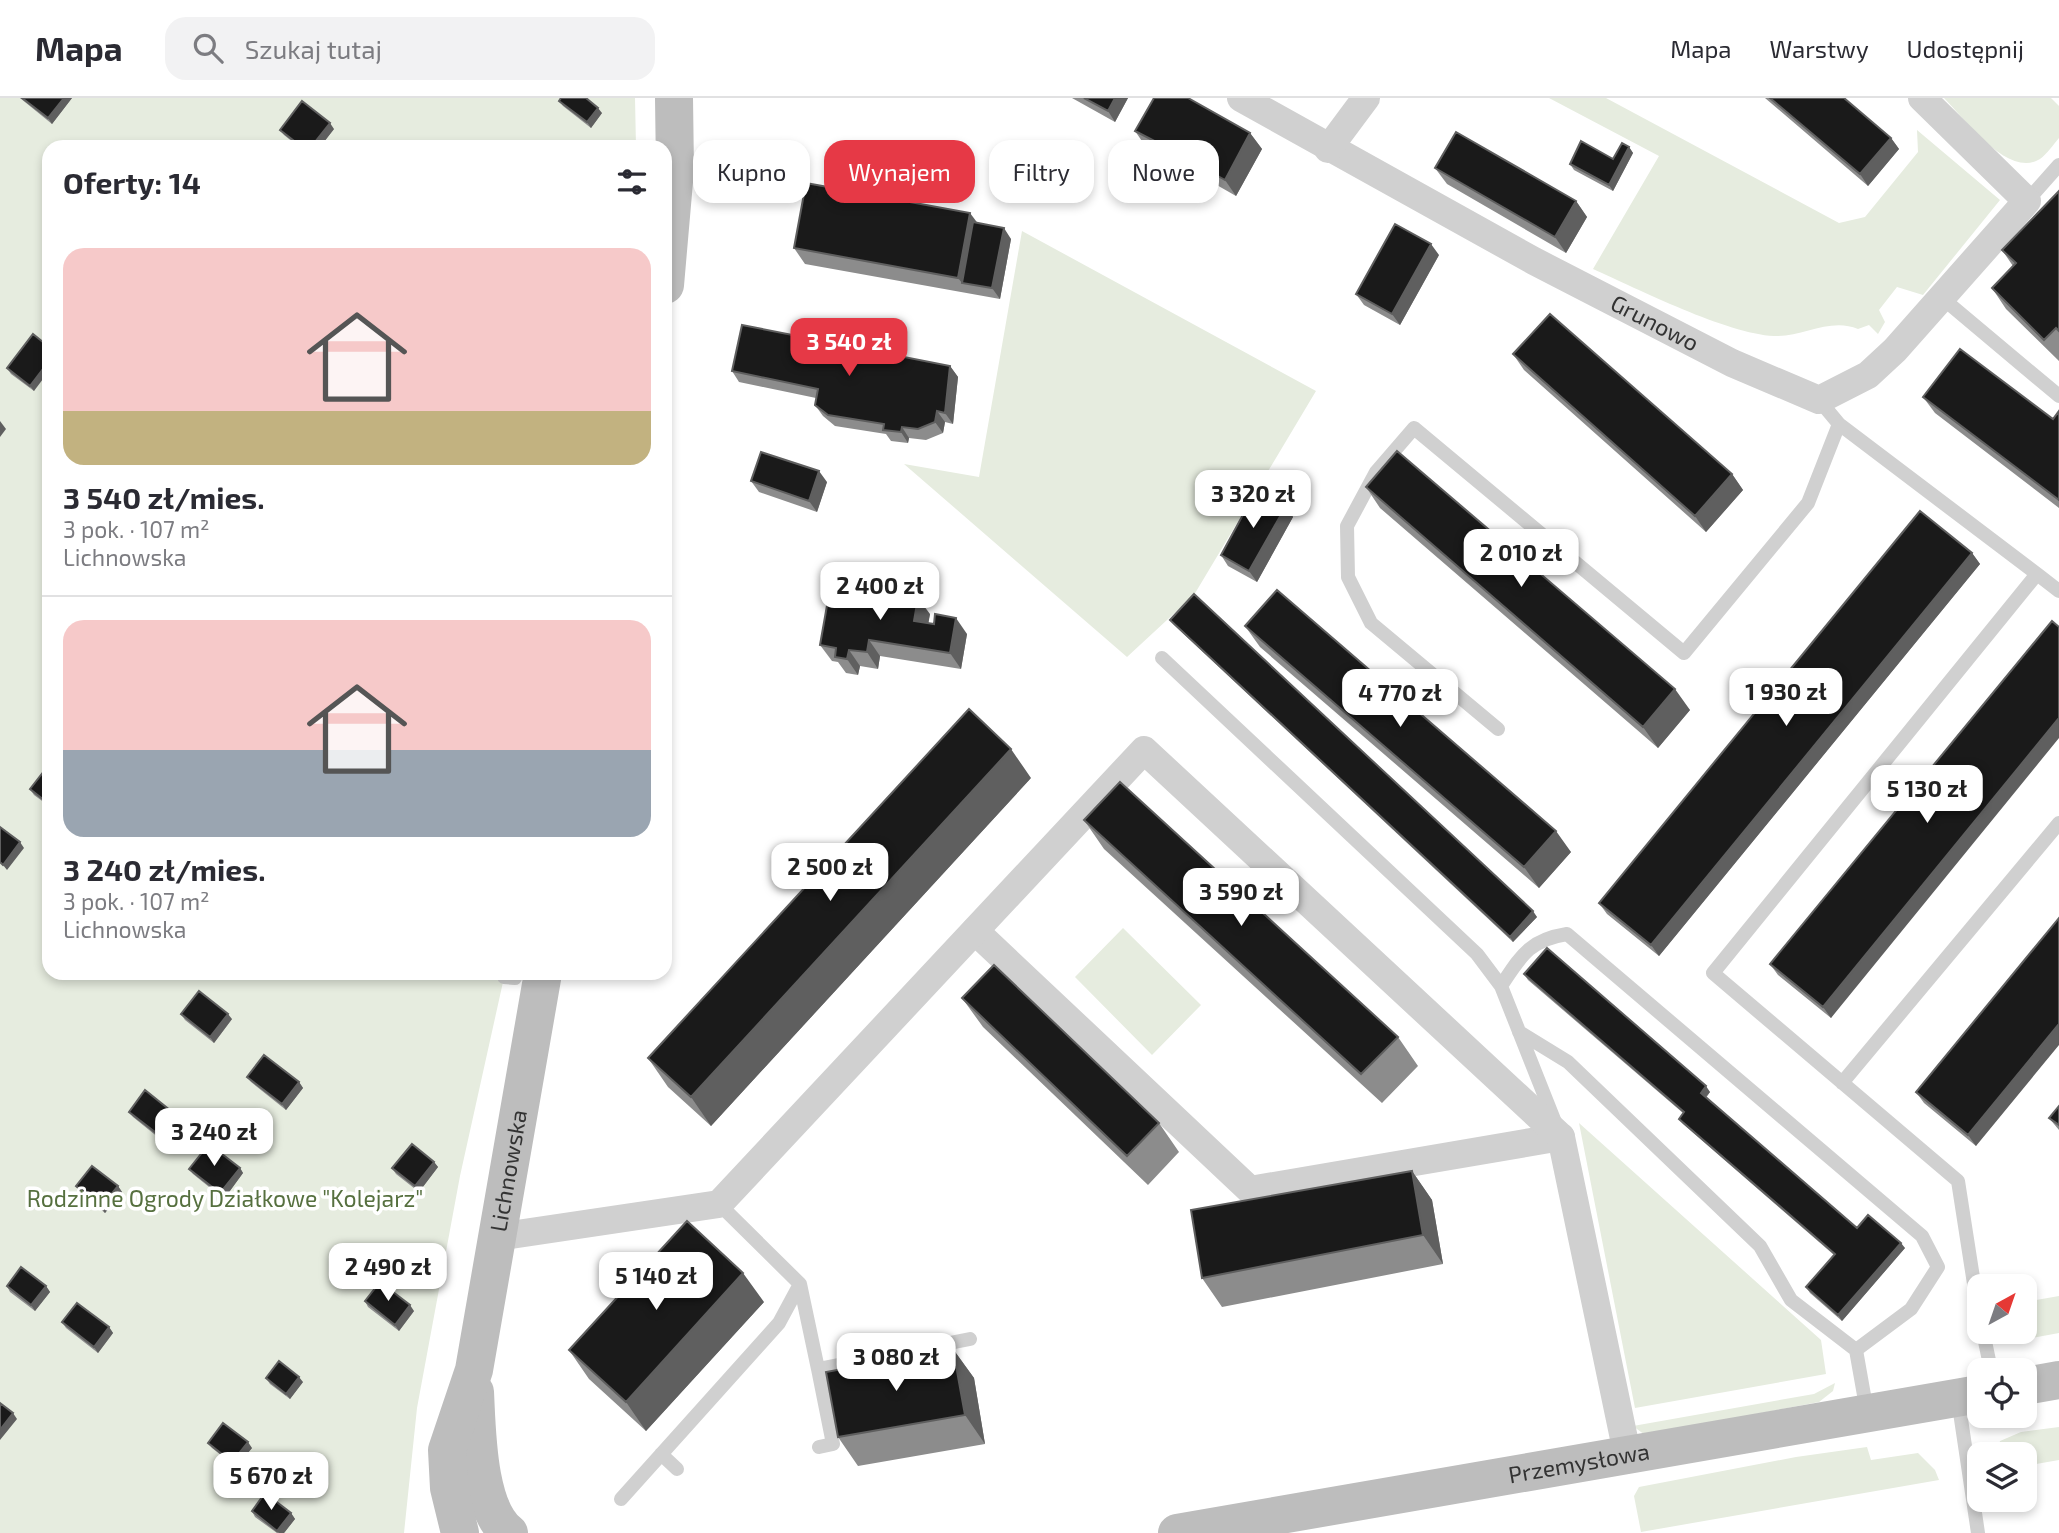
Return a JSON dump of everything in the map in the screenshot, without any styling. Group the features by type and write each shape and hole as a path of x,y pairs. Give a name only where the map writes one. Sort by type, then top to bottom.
{"street":[{"path":"672,212 676,170 674,98"},
{"name":"Grunowo","path":"1241,98 1328,149 1534,261 1732,363 1819,400"},
{"path":"1328,149 1366,98"},
{"path":"1819,400 1868,375 2027,201 1922,98"},
{"path":"497,1237 719,1204 1144,750 1561,1137 1627,1453"},
{"path":"975,931 1250,1190 1561,1137"},
{"name":"Lichnowska","path":"460,1533 449,1489 447,1450 474,1370 497,1237 521,980"},
{"name":"Lichnowska","path":"474,1370 483,1480 502,1527 509,1533"},
{"path":"2037,1384 2059,1380"},
{"name":"Przemysłowa","path":"1177,1533 1967,1395"}],"lane":[{"path":"2027,201 2059,166"},
{"path":"1941,297 2059,396"},
{"path":"1819,400 1839,424 2059,591"},
{"path":"1498,729 1371,623 1348,577 1347,526 1376,472 1414,428 1684,653 1808,503 1839,424"},
{"path":"1972,1274 1958,1181 1713,973 2037,574"},
{"path":"1162,659 1478,954 1501,986 1561,1137"},
{"path":"1842,1083 2059,823"},
{"path":"1501,986 1525,951 1546,937 1567,934 1922,1236 1938,1267 1910,1309 1856,1350"},
{"path":"1519,1032 1567,1062 1760,1246 1791,1300 1856,1350 1867,1412"},
{"path":"719,1204 800,1284 833,1444 819,1447"},
{"path":"621,1499 779,1323 800,1284"},
{"path":"818,1369 970,1339"},
{"path":"1970,1428 1978,1533"},
{"path":"661,1454 677,1469"}],"green space":[{"name":"Rodzinne Ogrody Działkowe \"Kolejarz\"","path":"0,98 635,98 636,140 42,140 42,980 503,980 460,1176 417,1408 404,1533 0,1533"},
{"path":"1549,98 1606,98 1839,223 1865,217 1918,152 1917,130 2000,200 1923,295 1897,287 1879,310 1885,322 1878,334 1869,325 1858,329 1827,326 1774,336 1732,328 1593,269 1659,156"},
{"path":"1944,98 2051,98 2059,106 2059,138 2040,159 2028,163 2014,161 1988,144"},
{"path":"1022,231 1316,391 1194,595 1127,657 904,464 979,477"},
{"path":"1123,928 1201,1005 1152,1055 1075,977"},
{"path":"1579,1123 1821,1340 1826,1374 1635,1408"},
{"path":"2059,1296 2059,1333 2037,1337 2037,1300"},
{"path":"1835,1383 1833,1391 1819,1402 1645,1435 1633,1426 1814,1394"},
{"path":"2059,1427 2059,1460 2037,1464 2037,1442 2000,1442 2021,1432"},
{"path":"1867,1447 1871,1460 1918,1453 1935,1470 1939,1480 1641,1532 1634,1496 1639,1487 1796,1457"}],"building":[{"path":"22,98 64,98 48,118"},
{"path":"561,98 586,98 598,108 587,122 559,101"},
{"path":"1084,98 1115,98 1108,111"},
{"path":"1154,98 1188,98 1250,133 1225,180 1219,177 1219,140 1152,140 1135,131"},
{"path":"1770,98 1844,98 1891,138 1860,174"},
{"path":"302,101 330,123 317,140 293,140 280,130"},
{"path":"1456,132 1576,201 1555,237 1435,168"},
{"path":"1581,141 1613,159 1622,143 1629,147 1609,185 1570,164"},
{"path":"810,184 824,186 824,203 915,203 970,213 958,278 794,248 802,203 810,203"},
{"path":"2059,191 2059,331 2056,328 2044,340 1992,288 2016,263 2002,250"},
{"path":"973,222 1004,228 992,288 962,283"},
{"path":"1395,224 1431,244 1392,314 1356,294"},
{"path":"1550,314 1732,474 1695,516 1513,354"},
{"path":"742,325 950,366 945,413 937,411 935,422 918,429 902,427 901,432 883,430 884,424 828,415 815,405 818,389 732,371"},
{"path":"33,334 42,341 42,370 30,386 7,368"},
{"path":"1960,349 2053,419 2059,411 2059,500 1923,397"},
{"path":"1397,451 1675,689 1643,727 1366,487"},
{"path":"761,452 819,471 809,501 751,481"},
{"path":"1257,489 1286,506 1249,571 1221,555"},
{"path":"1920,511 1972,553 1651,945 1599,903"},
{"path":"831,583 918,598 914,621 934,624 935,614 956,618 950,653 869,640 867,652 849,650 847,659 835,657 836,648 820,645"},
{"path":"1277,590 1556,831 1524,867 1245,626"},
{"path":"1194,594 1533,911 1510,937 1170,620"},
{"path":"2052,621 2059,627 2059,718 1823,1007 1770,964"},
{"path":"969,709 1011,749 691,1097 648,1058"},
{"path":"42,774 42,798 30,789"},
{"path":"1120,782 1398,1037 1361,1074 1084,820"},
{"path":"0,827 20,842 3,865 0,862"},
{"path":"2059,918 2059,1024 1968,1135 1916,1092"},
{"path":"1547,948 1706,1086 1701,1093 1857,1228 1868,1215 1901,1243 1838,1315 1806,1287 1835,1254 1679,1119 1684,1112 1524,974"},
{"path":"994,965 1159,1123 1127,1156 962,998"},
{"path":"199,991 228,1014 210,1037 181,1014"},
{"path":"264,1055 299,1082 282,1104 247,1077"},
{"path":"145,1090 171,1111 155,1132 129,1112"},
{"path":"2059,1106 2059,1125 2049,1118"},
{"path":"209,1144 240,1168 220,1193 189,1169"},
{"path":"412,1144 434,1162 415,1186 392,1168"},
{"path":"92,1166 118,1186 101,1207 76,1186"},
{"path":"1412,1171 1423,1235 1202,1278 1191,1210"},
{"path":"687,1221 743,1273 626,1402 569,1350"},
{"path":"21,1267 46,1286 31,1305 7,1286"},
{"path":"380,1282 410,1305 395,1325 365,1301"},
{"path":"77,1303 109,1327 94,1347 62,1322"},
{"path":"953,1349 965,1415 838,1437 826,1372"},
{"path":"279,1361 299,1377 286,1394 266,1378"},
{"path":"0,1403 13,1413 0,1430"},
{"path":"223,1423 248,1442 232,1462 208,1443"},
{"path":"265,1493 291,1513 277,1531 252,1511"}]}
